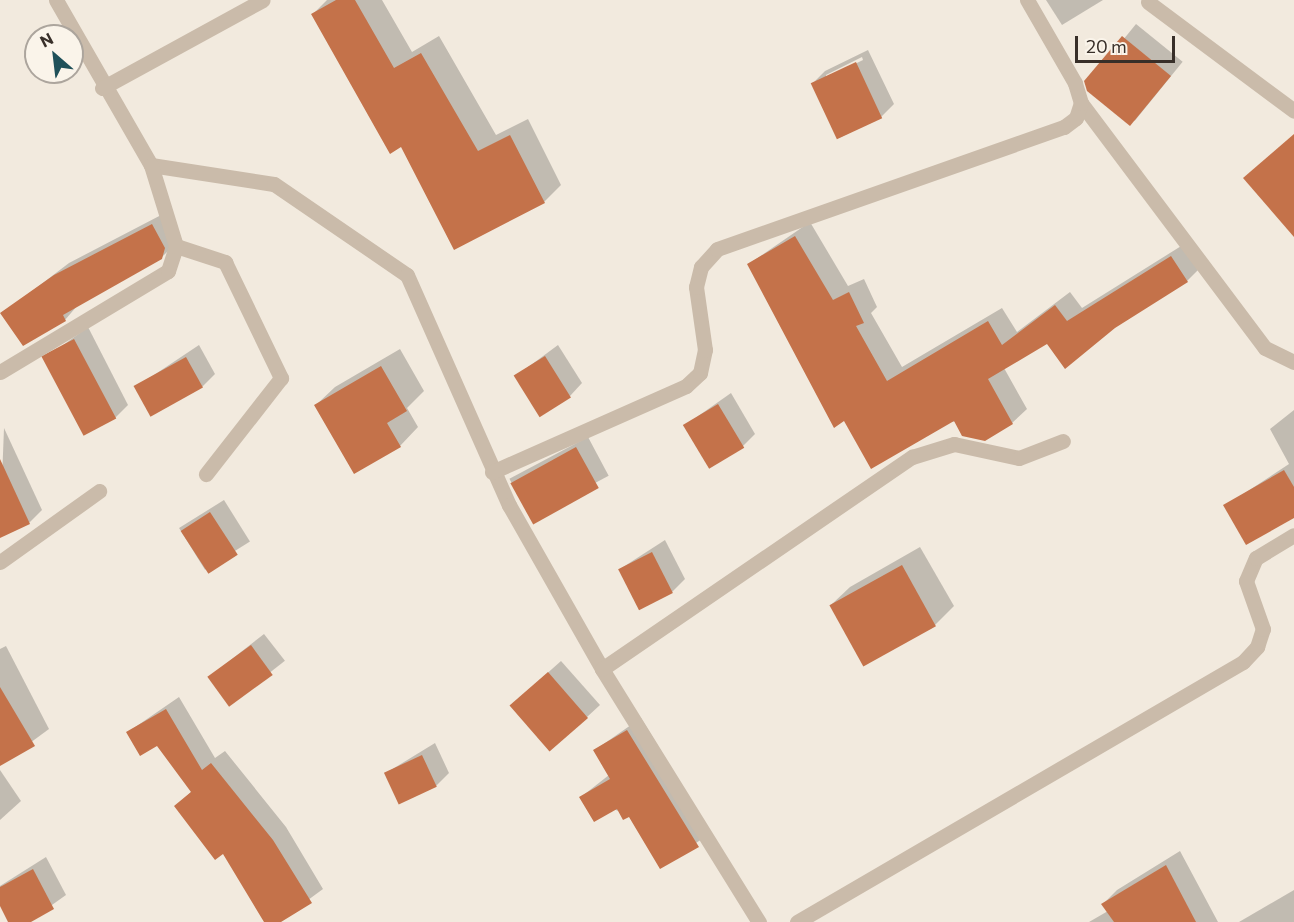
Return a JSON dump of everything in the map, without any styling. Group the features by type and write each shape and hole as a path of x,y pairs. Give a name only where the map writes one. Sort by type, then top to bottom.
{"street":[{"path":"0,372 158,279 176,259 176,246 151,165 102,88 56,0"},
{"path":"102,88 263,0"},
{"path":"1027,0 1076,83 1081,103 1265,348 1294,362"},
{"path":"1148,2 1294,111"},
{"path":"492,472 686,386 700,373 705,350 696,287 701,267 717,249 1064,127 1076,118 1081,103"},
{"path":"151,165 274,184 407,275 492,472 602,669 755,920"},
{"path":"176,246 225,262 281,378 206,474"},
{"path":"602,669 912,457 954,444 1019,458 1063,441"},
{"path":"0,562 99,491"},
{"path":"797,922 1243,662 1257,647 1263,630 1246,581 1256,558 1294,535"}],"building":[{"path":"336,0 355,0 394,68 421,53 478,151 510,135 545,203 454,250 401,147 390,154 311,14"},
{"path":"1122,36 1171,76 1130,126 1087,91 1084,81"},
{"path":"856,62 882,118 837,139 811,83"},
{"path":"1294,134 1294,237 1243,178"},
{"path":"152,224 165,248 162,259 63,315 66,321 23,346 0,313 54,275"},
{"path":"795,236 833,300 849,292 864,323 856,326 887,381 988,321 1002,345 1055,305 1067,321 1171,256 1188,282 1115,328 1065,369 1047,344 988,379 1013,424 985,441 962,436 954,421 871,469 844,421 834,428 747,264"},
{"path":"74,339 116,418 84,436 41,356"},
{"path":"545,356 571,398 540,417 514,376"},
{"path":"186,357 203,388 150,417 134,386"},
{"path":"381,366 407,411 387,423 401,447 354,474 314,405"},
{"path":"718,404 744,448 709,469 683,425"},
{"path":"576,447 599,488 533,524 510,483"},
{"path":"0,459 30,524 0,538"},
{"path":"1284,470 1294,487 1294,518 1246,545 1223,505"},
{"path":"210,512 238,555 208,574 181,531"},
{"path":"652,552 673,593 639,610 618,569"},
{"path":"902,565 936,626 863,666 829,605"},
{"path":"251,645 273,675 229,707 207,677"},
{"path":"548,672 588,718 550,751 510,705"},
{"path":"0,687 35,746 0,766"},
{"path":"166,709 202,770 211,763 273,840 312,903 281,922 264,922 223,854 215,860 174,806 191,792 157,746 140,756 126,732"},
{"path":"627,730 699,847 660,869 629,817 623,820 617,809 594,822 579,797 610,779 593,750"},
{"path":"422,755 437,787 399,804 384,773"},
{"path":"1166,865 1196,922 1114,922 1101,904"},
{"path":"33,869 54,909 31,922 8,922 0,906 0,887"}]}
